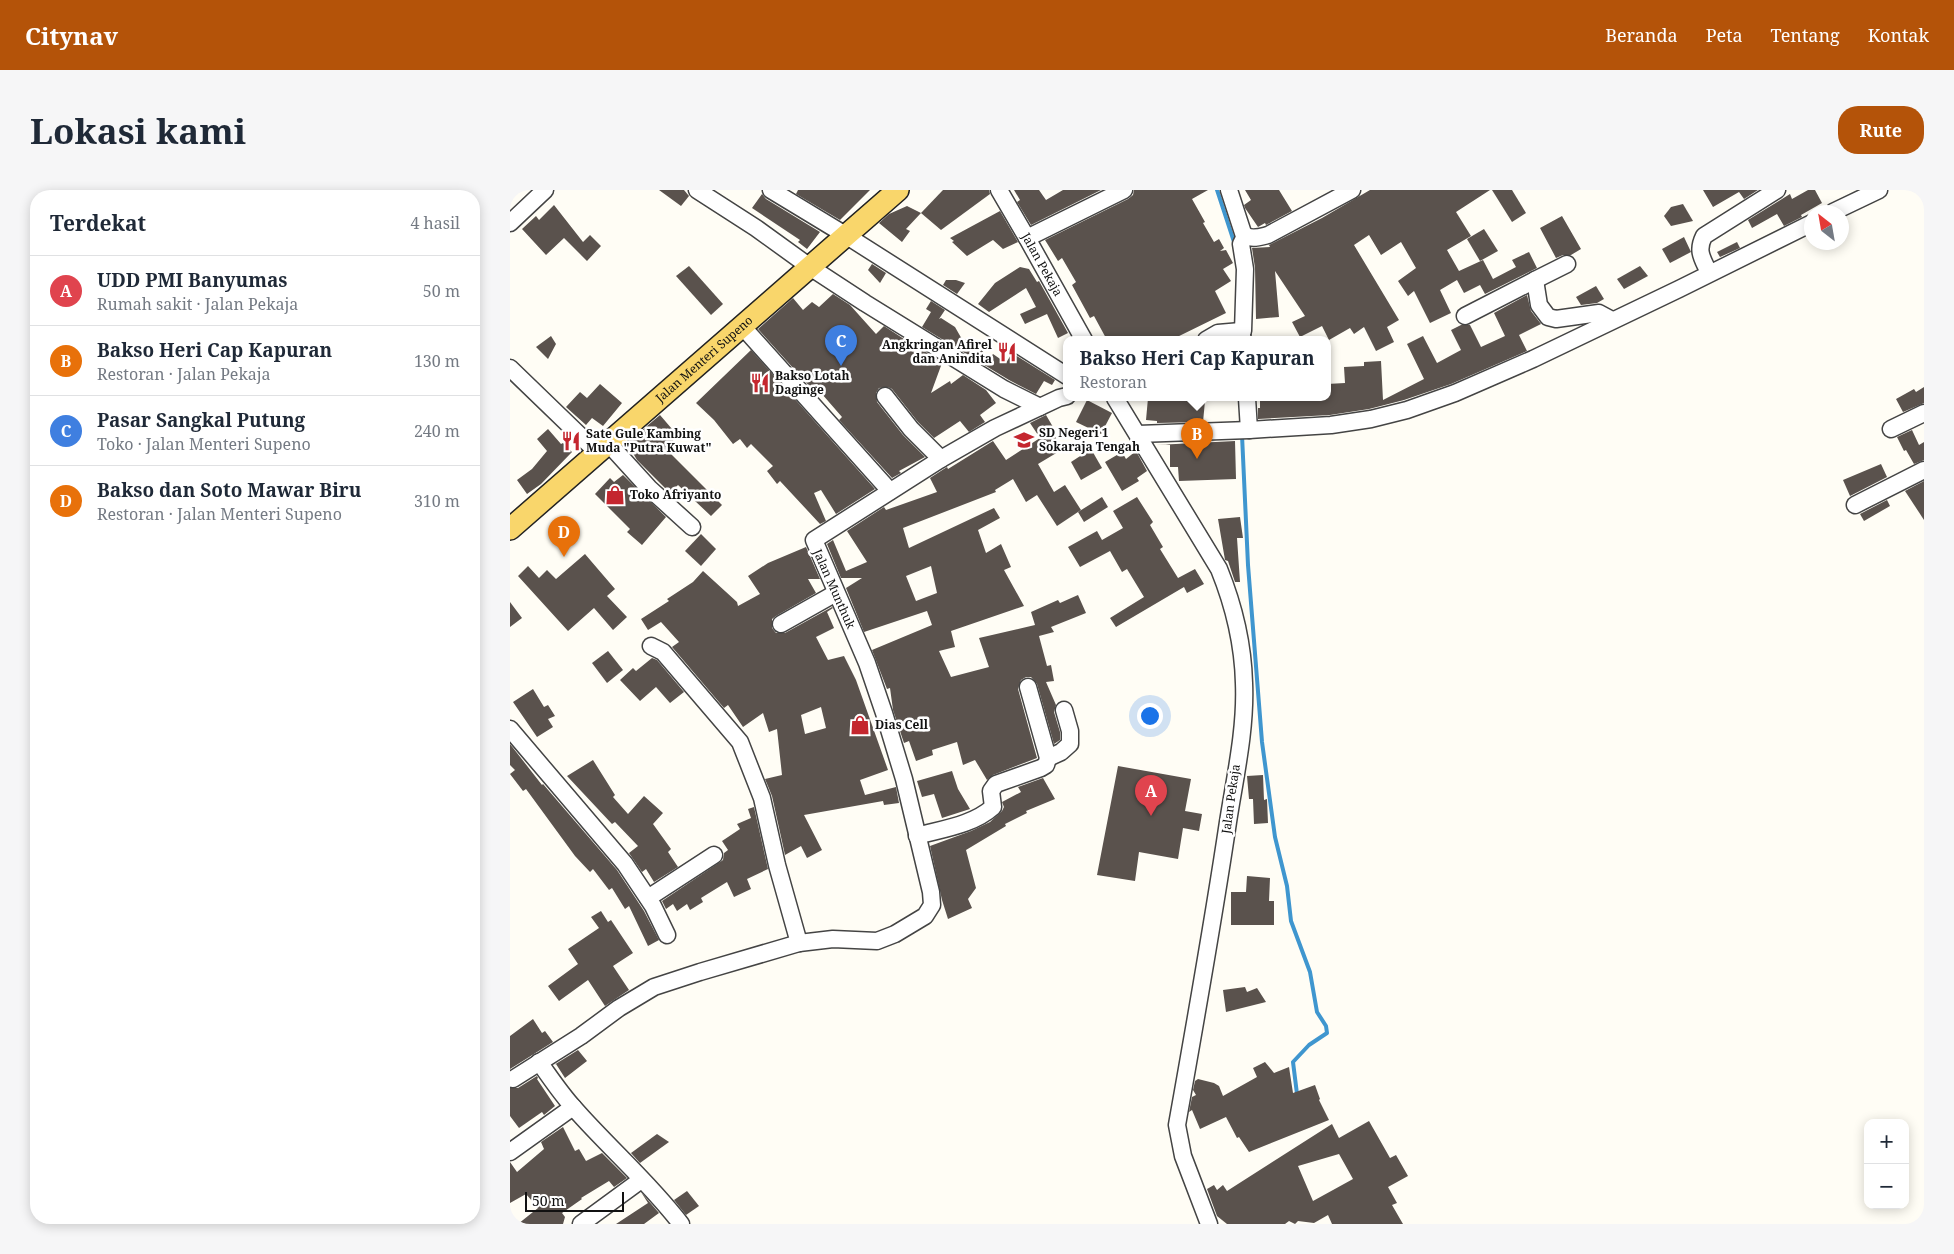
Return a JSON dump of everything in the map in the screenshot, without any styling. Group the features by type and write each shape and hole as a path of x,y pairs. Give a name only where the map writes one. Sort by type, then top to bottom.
{"main road":[{"name":"Jalan Menteri Supeno","path":"510,529 898,190"}],"street":[{"path":"510,223 545,190"},
{"path":"698,190 756,228 810,267 937,348 1040,407"},
{"path":"771,190 1063,373"},
{"name":"Jalan Pekaja","path":"999,190 1082,336"},
{"path":"1027,238 1124,190"},
{"path":"1213,336 1218,333 1238,334 1245,269 1241,244 1245,236 1229,190"},
{"path":"1245,236 1254,238 1268,235 1352,190"},
{"path":"1702,277 1700,246 1704,236 1776,190"},
{"path":"1848,205 1879,190"},
{"path":"1138,434 1332,425 1371,419 1407,410 1455,394 1533,359 1804,227"},
{"path":"1465,316 1567,264"},
{"path":"1535,280 1539,305 1548,317 1556,319 1599,313 1612,320"},
{"path":"742,326 890,491"},
{"path":"510,368 604,448 692,527"},
{"path":"885,396 911,429 940,459"},
{"name":"Jalan Munthuk","path":"799,944 833,940 877,941 896,934 925,916 932,905 931,892 904,779 884,713 867,663 814,545 814,540 940,459 995,428 1063,398"},
{"name":"Jalan Pekaja","path":"1114,401 1138,434 1222,578 1230,596 1238,625 1244,682 1244,712 1220,874 1177,1125 1183,1156 1209,1224"},
{"path":"1243,430 1247,401"},
{"path":"1891,429 1924,413"},
{"path":"1855,505 1924,470"},
{"path":"781,624 836,593"},
{"path":"513,1078 581,1036 619,1008 654,987 728,963 799,944 777,866 762,798 740,742 663,652 651,646"},
{"path":"917,836 956,826 988,812 994,807 990,791 992,787 1046,765 1048,758 1028,687"},
{"path":"1048,758 1061,752 1070,744 1070,731 1064,710"},
{"path":"510,729 625,864 648,898 666,935"},
{"path":"648,898 714,856"},
{"path":"539,1062 572,1107 654,1192 681,1224"},
{"path":"510,1152 572,1107"},
{"path":"581,1224 641,1180"}],"building":[{"path":"659,190 684,190 689,196 681,206"},
{"path":"798,190 870,190 840,220 796,194"},
{"path":"943,190 989,190 990,194 941,230 921,213"},
{"path":"1014,190 1039,190 1046,200 1063,190 1101,190 1031,225 1017,202 1020,200"},
{"path":"1134,190 1208,190 1192,199 1214,242 1219,239 1224,248 1220,251 1226,250 1233,263 1223,269 1231,281 1215,291 1226,313 1179,336 1105,336 1094,316 1090,318 1072,285 1076,282 1062,258 1058,261 1045,240 1133,195"},
{"path":"1245,190 1279,190 1292,211 1266,225 1265,223 1258,227 1245,208 1244,205 1251,200"},
{"path":"1370,190 1490,190 1456,212 1471,236 1447,250 1459,271 1483,260 1493,279 1516,267 1512,260 1529,252 1537,268 1485,294 1480,285 1464,293 1457,280 1440,290 1451,313 1430,323 1414,291 1408,296 1398,281 1416,268 1401,242 1381,255 1369,235 1354,245 1399,320 1387,327 1394,342 1376,351 1364,327 1354,334 1350,328 1331,339 1331,336 1327,336 1322,326 1299,336 1292,322 1305,316 1275,271 1279,317 1256,319 1255,268 1252,248 1270,247 1269,245 1322,218"},
{"path":"1492,190 1512,190 1526,213 1512,222"},
{"path":"1703,190 1758,190 1744,199 1739,192 1713,207"},
{"path":"1808,190 1815,190 1822,203 1818,205 1804,205 1802,217 1784,226 1777,214 1752,228 1748,220 1790,194 1792,199"},
{"path":"762,194 766,199 820,232 807,249 798,242 800,240 752,208"},
{"path":"1683,204 1693,221 1671,226 1664,216 1671,207"},
{"path":"554,205 583,242 590,235 601,246 587,261 564,238 546,255 522,229 536,216 539,220"},
{"path":"907,206 921,213 906,229 910,231 902,242 879,223 889,214"},
{"path":"1000,211 1018,242 1003,249 993,240 967,256 952,242 954,241 950,238"},
{"path":"1562,216 1581,249 1571,255 1563,255 1556,258 1540,228"},
{"path":"1484,229 1498,251 1480,261 1467,239"},
{"path":"1684,237 1691,252 1670,263 1662,249"},
{"path":"1737,242 1740,248 1720,257 1717,252"},
{"path":"872,264 886,273 880,283 868,270"},
{"path":"689,266 723,304 711,315 676,276"},
{"path":"1640,266 1648,276 1624,289 1617,279"},
{"path":"1020,267 1029,269 1037,282 1039,281 1068,333 1058,338 1047,314 1025,324 1020,314 1036,307 1026,288 989,312 978,304 995,283"},
{"path":"946,280 956,280 965,283 957,294 943,285"},
{"path":"1596,286 1604,299 1597,303 1581,305 1576,297"},
{"path":"833,294 850,305 876,334 884,326 907,341 919,354 923,350 942,363 931,393 950,381 951,384 963,375 986,390 996,403 980,415 985,422 969,432 960,421 934,438 918,422 892,389 888,387 879,388 876,393 877,402 903,435 925,457 899,471 901,473 892,478 839,420 842,417 815,386 812,389 758,329 793,298 803,310 812,302 819,307"},
{"path":"1527,295 1531,311 1541,324 1519,335 1527,351 1451,384 1404,400 1369,409 1330,415 1258,419 1260,401 1331,401 1331,384 1345,383 1344,367 1364,366 1364,362 1381,361 1383,400 1424,379 1407,344 1423,336 1437,363 1461,350 1451,330 1461,325 1470,325 1481,347 1505,336 1494,313"},
{"path":"931,301 945,310 939,319 941,318 955,327 963,341 971,337 977,341 988,361 993,354 1006,363 1012,353 1055,380 1052,385 1044,381 1036,394 1009,380 922,327 931,312 926,309"},
{"path":"551,336 556,344 548,359 536,347"},
{"path":"751,350 875,489 836,514 821,490 814,493 826,521 820,524 780,481 777,484 767,471 773,466 751,444 747,448 740,439 733,444 714,420 696,403"},
{"path":"600,384 622,403 603,426 592,418 586,425 566,407 580,392 587,398"},
{"path":"1924,387 1924,403 1903,412 1896,399 1914,389 1916,392"},
{"path":"1086,401 1112,413 1101,434 1076,422"},
{"path":"1148,401 1205,401 1203,422 1157,423 1157,421 1146,420"},
{"path":"660,415 678,436 665,448 722,505 711,516 678,485 670,493 637,460 627,443"},
{"path":"1046,415 1053,427 1050,429 1063,449 1038,464 1054,492 1065,485 1081,510 1057,526 1037,495 1026,502 1013,479 995,490 996,492 903,528 909,548 994,508 1000,518 978,530 986,553 1001,544 1011,567 1004,570 1024,606 951,631 955,647 939,651 951,677 989,667 979,638 1035,625 1031,612 1058,600 1060,603 1078,595 1086,613 1051,627 1054,632 1039,636 1047,666 1051,665 1054,681 1046,682 1056,705 1054,712 1060,732 1060,740 1054,744 1037,684 1031,677 1026,677 1021,680 1018,689 1037,758 993,775 987,780 975,760 963,765 957,742 932,750 933,755 916,761 909,741 904,743 893,710 890,688 887,689 872,650 932,625 927,611 864,632 846,588 862,578 841,578 827,544 833,540 846,571 867,562 847,531 884,507 886,510 937,492 930,478 993,441 1006,460 1040,438 1030,423","holes":["931,566 937,593 916,601 906,576"]},
{"path":"548,429 561,444 563,443 572,452 541,484 527,494 517,480 532,469 547,451 537,439"},
{"path":"1912,430 1919,445 1924,442 1924,460 1914,464 1906,450 1904,451 1897,437"},
{"path":"1235,441 1236,479 1179,481 1178,467 1170,467 1170,444"},
{"path":"1091,449 1102,468 1081,480 1071,462"},
{"path":"1136,451 1147,471 1137,478 1139,481 1122,491 1105,462 1122,452 1126,459"},
{"path":"1881,464 1887,477 1850,496 1843,480"},
{"path":"623,475 666,517 642,545 627,532 630,529 595,494 610,478 614,482"},
{"path":"1924,481 1924,520 1905,491"},
{"path":"1102,497 1108,507 1084,522 1078,512"},
{"path":"1137,497 1153,522 1150,525 1163,547 1160,549 1178,578 1195,569 1204,584 1187,593 1184,587 1116,627 1110,618 1144,597 1127,569 1122,572 1110,551 1080,567 1068,547 1097,531 1102,540 1123,528 1113,511"},
{"path":"1887,500 1890,506 1864,521 1860,514"},
{"path":"1240,517 1243,538 1237,538 1240,582 1235,582 1228,561 1225,560 1218,519"},
{"path":"701,534 716,549 701,566 685,551"},
{"path":"806,547 820,579 808,579 816,593 772,619 772,628 776,633 785,633 833,608 827,612 834,628 816,637 828,660 844,656 856,680 888,770 860,780 865,795 896,787 899,803 884,805 883,801 804,815 822,850 807,858 801,846 785,855 772,796 765,779 782,775 777,729 769,732 763,713 743,727 728,705 724,708 672,647 679,642 661,622 648,630 641,619 669,601 667,599 693,582 703,571 737,602 738,606 760,594 748,576 768,563","holes":["821,707 826,728 805,734 801,715"]},
{"path":"585,554 615,589 607,596 627,617 613,630 594,608 568,631 518,576 528,566 539,578 547,570 556,579"},
{"path":"510,602 522,618 510,627"},
{"path":"608,651 623,670 607,683 592,663"},
{"path":"652,658 657,660 684,692 670,703 656,687 640,701 620,680 633,668 636,671"},
{"path":"533,689 544,707 548,705 555,716 548,719 553,727 537,737 513,702"},
{"path":"510,744 542,785 617,870 644,911 659,940 648,946 629,906 625,909 612,888 609,890 593,869 590,872 575,856 526,789 523,791 510,774 515,770 510,765"},
{"path":"593,760 615,795 613,797 628,814 644,796 663,813 653,824 671,849 668,852 678,867 654,882 646,869 642,872 629,853 638,846 615,822 612,824 567,776"},
{"path":"1118,766 1191,779 1185,811 1202,814 1199,831 1183,828 1178,859 1139,852 1135,881 1097,875"},
{"path":"952,771 958,789 970,809 942,818 934,794 922,797 917,781"},
{"path":"1263,775 1264,800 1267,799 1268,823 1254,824 1253,799 1249,799 1247,776"},
{"path":"1043,778 1055,799 1026,811 1027,813 1005,824 1006,826 966,850 976,888 968,899 972,908 948,919 930,846 990,822 1002,811 1004,807 1002,802 1021,792 1018,787"},
{"path":"754,807 768,869 747,879 751,889 734,897 727,882 701,898 703,902 690,910 687,904 677,911 673,904 666,909 662,901 723,860 724,853 728,850 722,841 740,829 737,824 751,818 748,809"},
{"path":"1247,876 1270,878 1269,901 1274,901 1274,925 1231,925 1231,892 1246,892"},
{"path":"601,911 608,922 611,920 633,953 613,966 629,990 605,1006 588,980 559,1001 548,986 578,964 568,949 599,928 591,917"},
{"path":"1245,987 1247,992 1257,988 1266,1002 1226,1012 1223,990"},
{"path":"533,1019 542,1033 545,1031 553,1042 510,1069 510,1036"},
{"path":"578,1050 587,1061 565,1078 556,1064 554,1065"},
{"path":"1265,1062 1274,1073 1289,1067 1293,1093 1315,1085 1319,1100 1329,1120 1249,1152 1239,1137 1237,1138 1226,1117 1200,1129 1192,1110 1189,1112 1192,1097 1196,1095 1193,1090 1195,1081 1198,1079 1214,1083 1219,1086 1223,1096 1257,1077 1253,1068"},
{"path":"537,1076 537,1079 555,1106 544,1115 542,1112 519,1128 510,1116 510,1088 518,1088"},
{"path":"1369,1121 1390,1158 1396,1155 1408,1176 1388,1187 1397,1203 1392,1205 1403,1224 1332,1224 1328,1215 1314,1223 1298,1221 1295,1224 1289,1221 1285,1224 1227,1224 1217,1216 1207,1189 1214,1185 1217,1190 1223,1185 1227,1191 1332,1124 1339,1138","holes":["1339,1154 1353,1179 1313,1201 1298,1166"]},
{"path":"563,1127 575,1151 579,1149 586,1161 602,1153 627,1178 614,1187 609,1181 581,1198 562,1213 565,1217 563,1224 518,1224 538,1208 526,1194 510,1203 510,1162 517,1172 544,1149 541,1142"},
{"path":"657,1134 669,1142 640,1163 631,1153"},
{"path":"687,1191 699,1206 686,1215 674,1200"},
{"path":"641,1192 659,1213 644,1224 616,1224 648,1203"}],"waterway":[{"path":"1217,190 1235,245"},
{"path":"1242,435 1248,565 1262,742 1275,837 1287,886 1291,921 1310,972 1317,1012 1326,1026 1327,1033 1309,1045 1293,1062 1297,1094"}],"place":[{"name":"Angkringan Afirel dan Anindita","path":"1007,352"},
{"name":"Pasar Sangkal Putung","path":"841,366"},
{"name":"Bakso Lotah Daginge","path":"760,383"},
{"name":"SD Negeri 1 Sokaraja Tengah","path":"1024,440"},
{"name":"Sate Gule Kambing Muda \"Putra Kuwat\"","path":"571,441"},
{"name":"Bakso Heri Cap Kapuran","path":"1197,459"},
{"name":"Toko Afriyanto","path":"615,495"},
{"name":"Bakso dan Soto Mawar Biru","path":"564,557"},
{"name":"Dias Cell","path":"860,725"},
{"name":"UDD PMI Banyumas","path":"1151,816"}]}
